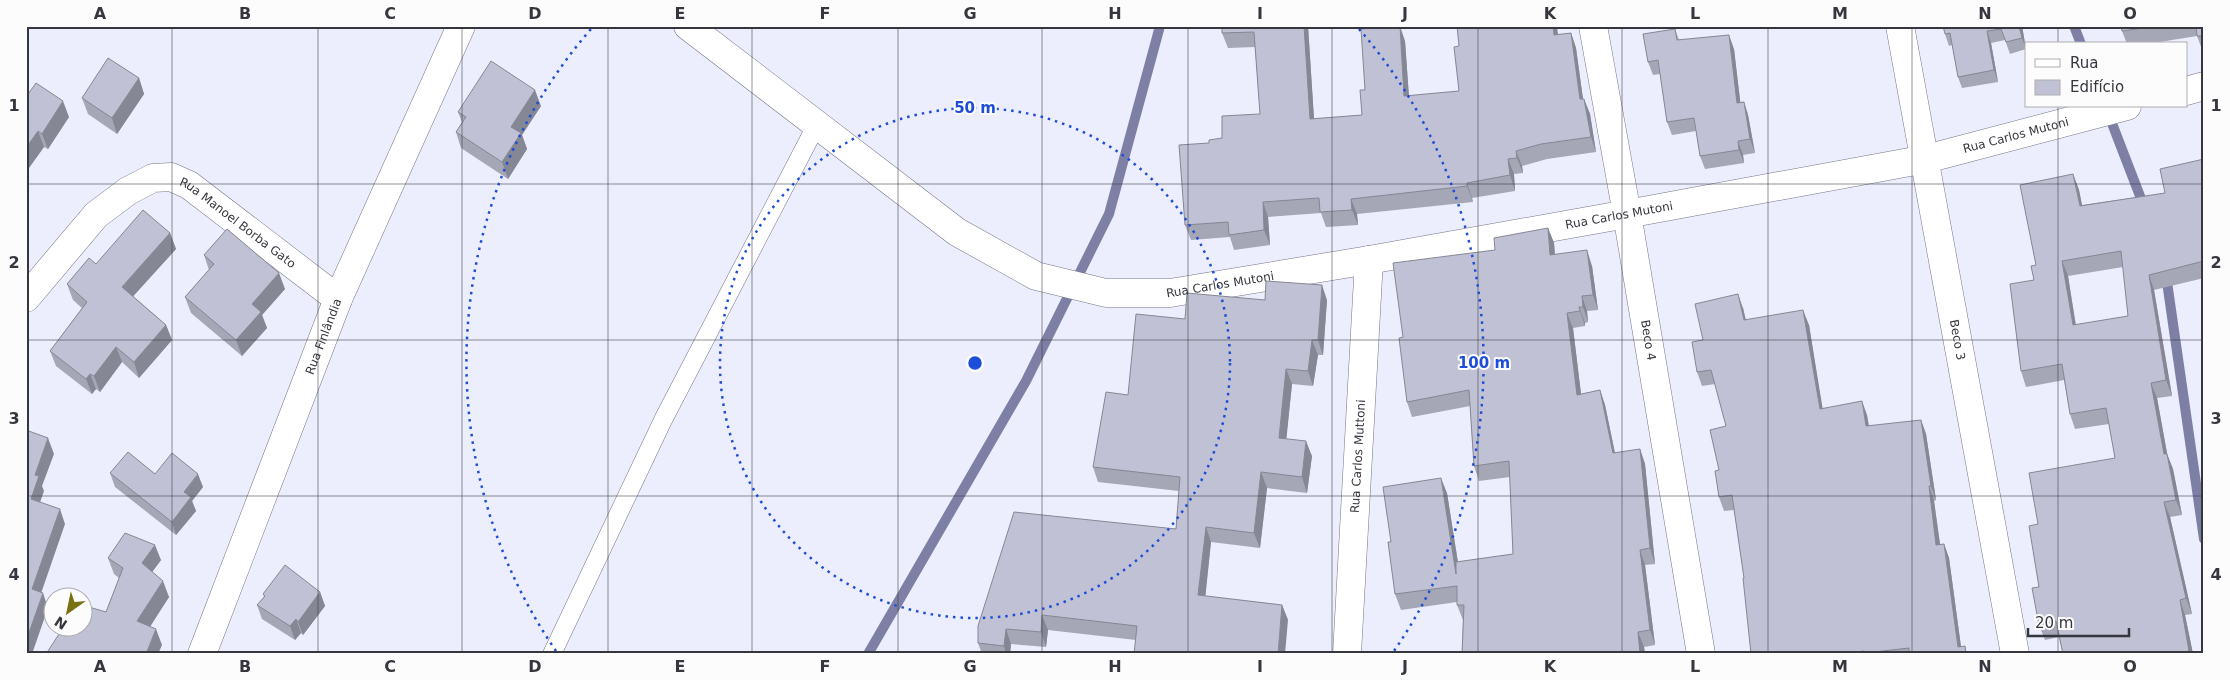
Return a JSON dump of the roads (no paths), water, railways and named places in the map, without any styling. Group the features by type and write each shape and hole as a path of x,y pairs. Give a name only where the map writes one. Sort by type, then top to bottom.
{"street":[{"name":"Rua Finlândia","path":"202,654 338,299 461,26"},
{"name":"Rua Carlos Mutoni","path":"688,26 957,232 1036,276 1106,293 1170,293 1627,214 1926,159 2119,108"},
{"name":"Beco 4","path":"1594,26 1701,654"},
{"name":"Beco 3","path":"1900,26 1926,159 2015,654"},
{"path":"2188,90 2204,86"},
{"name":"Rua Manoel Borba Gato","path":"26,298 96,215 128,191 153,178 171,177 189,184 338,299"},
{"name":"Rua Carlos Muttoni","path":"1347,654 1369,260"}],"lane":[{"path":"552,654 663,420 817,124"}],"waterway":[{"path":"868,654 1026,381 1109,214 1160,26"},
{"path":"2074,26 2080,42"},
{"path":"2108,113 2145,209"},
{"path":"2166,275 2204,539"}]}
